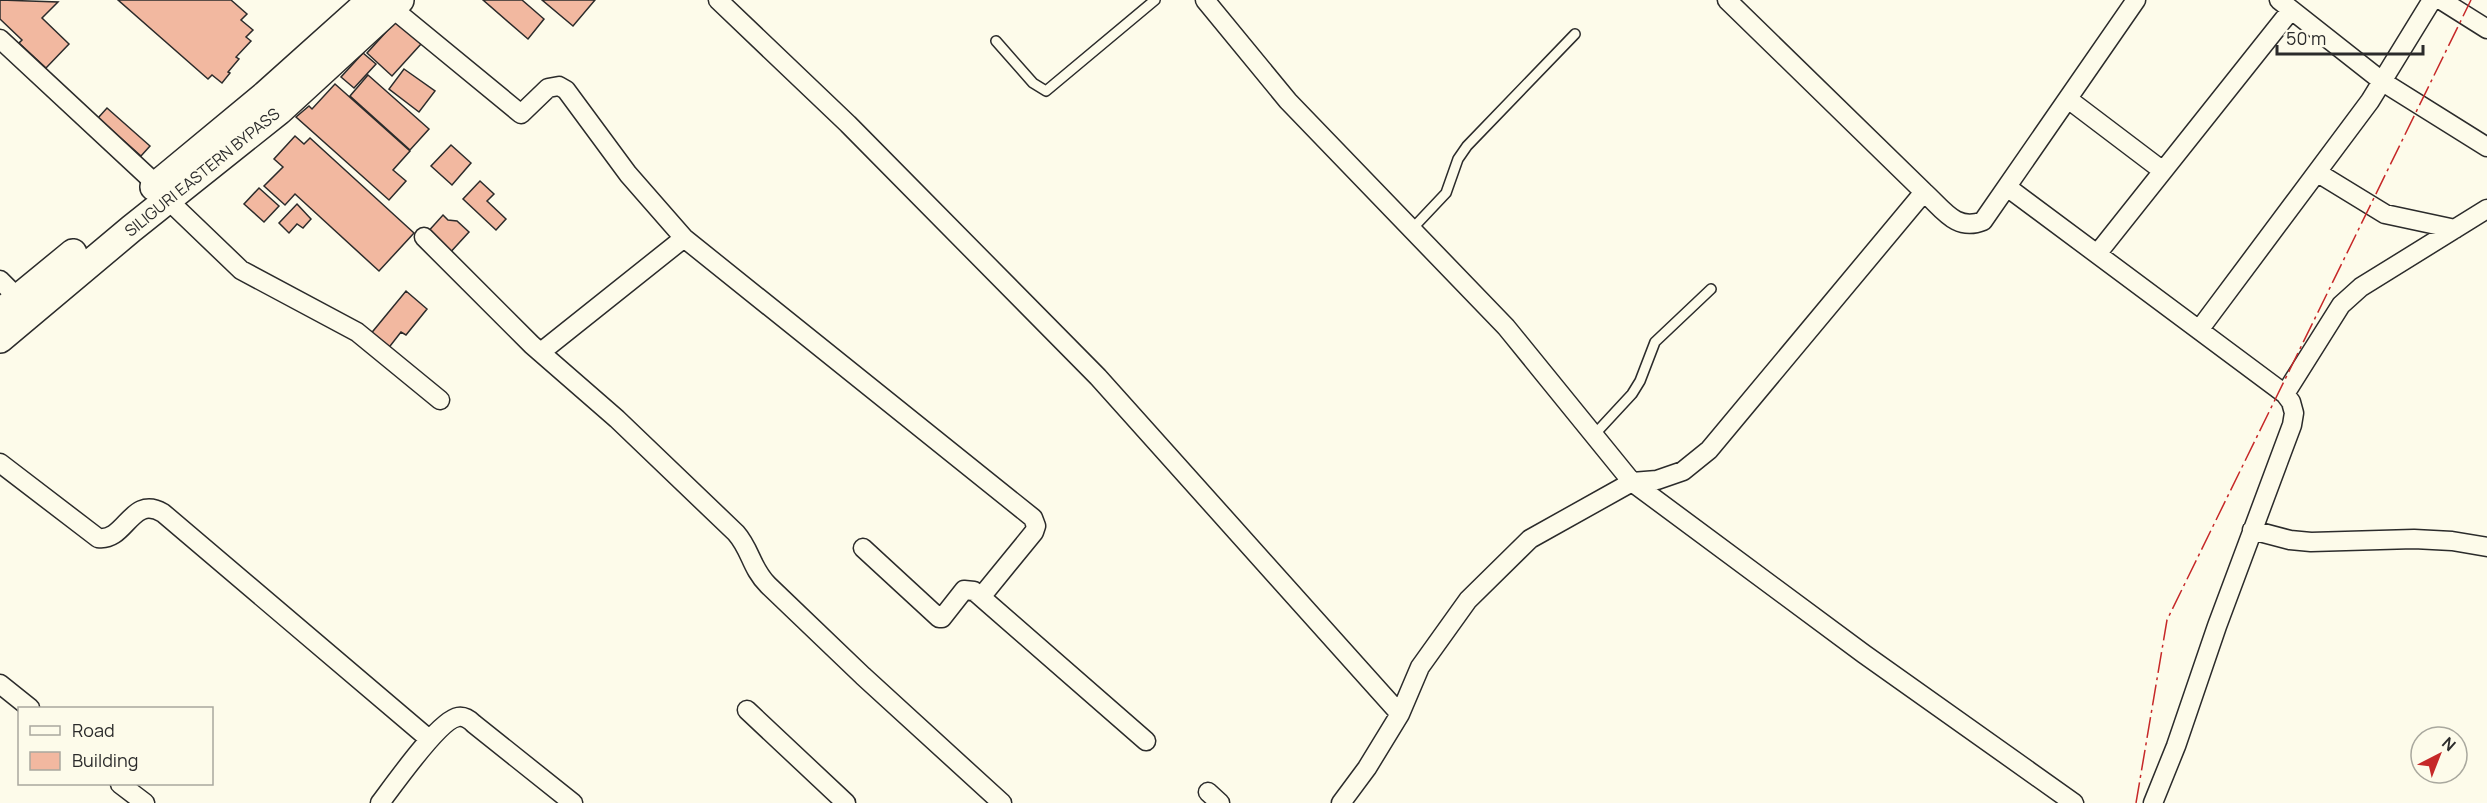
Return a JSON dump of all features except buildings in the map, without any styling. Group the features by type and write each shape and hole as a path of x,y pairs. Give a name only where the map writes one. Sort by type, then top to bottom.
{"main road":[{"name":"SILIGURI EASTERN BYPASS","path":"0,339 283,80 388,3"},
{"name":"SILIGURI EASTERN BYPASS","path":"6,297 162,192"}],"street":[{"path":"718,0 848,123 1098,377 1400,714"},
{"path":"1205,0 1288,101 1506,327 1632,482 1864,654 2074,803"},
{"path":"1727,0 1924,192 1958,223 1967,226 1983,221 2136,0"},
{"path":"2199,330 2318,173 2383,82 2432,0"},
{"path":"2441,0 2487,29"},
{"path":"388,3 521,114 548,88 560,86 566,90 628,174 684,237 1032,518 1035,526 1034,532 981,597"},
{"path":"2097,254 2163,171 2285,5 2383,82 2487,147"},
{"path":"0,39 242,270 357,332 440,400"},
{"path":"2068,99 2163,171"},
{"path":"2318,173 2385,214 2455,229"},
{"path":"2007,187 2285,394 2295,413 2176,746 2153,803"},
{"path":"1341,803 1367,768 1400,714 1420,667 1468,600 1530,539 1632,482 1658,480 1683,471 1709,450 1924,192"},
{"path":"2285,394 2341,305 2361,287 2487,209"},
{"path":"424,237 541,352 617,419 736,533 743,541 758,575 768,585 863,676 1002,803"},
{"path":"541,352 684,237"},
{"path":"0,463 98,538 105,539 111,536 141,510 154,508 162,513 429,739"},
{"path":"2252,530 2290,540 2311,542 2414,539 2452,541 2487,547"},
{"path":"863,548 939,618 964,590 974,591 1146,741"},
{"path":"0,684 29,707"},
{"path":"747,710 846,803"},
{"path":"380,803 429,739 458,716 466,718 573,803"},
{"path":"122,785 145,803"}],"lane":[{"path":"996,41 1033,83 1046,91 1155,0"},
{"path":"1412,229 1446,193 1458,159 1467,146 1575,34"},
{"path":"1593,435 1632,394 1640,381 1655,342 1711,289"}],"power":[{"path":"2136,803 2167,620 2471,0"}]}
